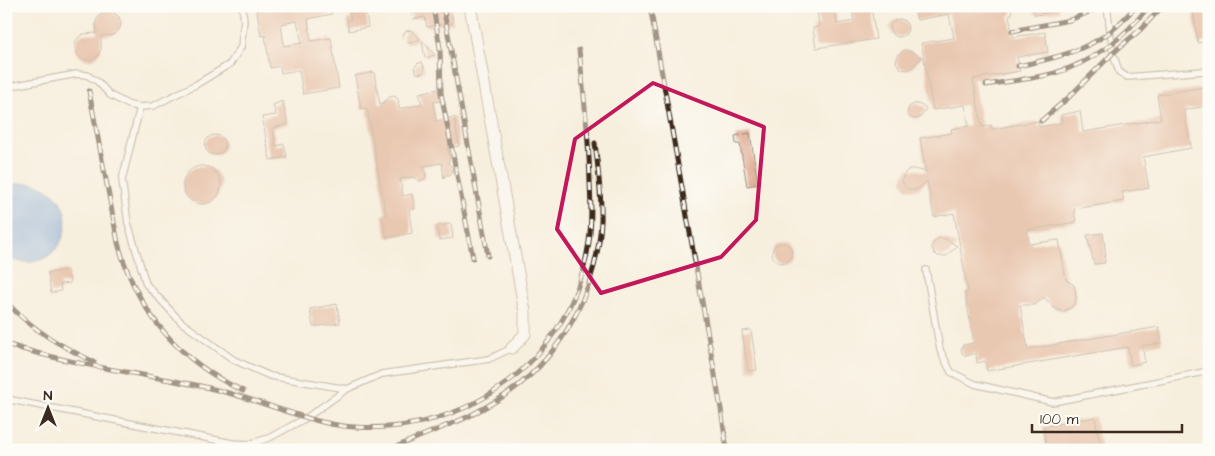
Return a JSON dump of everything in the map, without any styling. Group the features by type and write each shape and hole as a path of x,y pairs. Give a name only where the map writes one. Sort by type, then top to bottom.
{"street":[{"path":"470,6 525,312 525,334 512,348"}],"lane":[{"path":"6,87 77,74 87,75 98,82 110,95 129,105 140,107 153,106 198,84 230,64 241,47 244,20 242,6"},
{"path":"1107,6 1113,53 1119,72 1127,77 1204,71 1209,74"},
{"path":"140,107 122,180 128,224 146,284 181,322 234,360 270,376 347,389"},
{"path":"926,270 940,350 951,372 975,384 1052,402 1209,371"},
{"path":"6,399 232,444 249,444 269,438 299,422 347,389 382,374 489,359 512,348"}],"highlighted area":[{"path":"653,83 764,127 756,220 721,257 601,293 557,229 575,139"}],"water":[{"path":"29,183 44,187 57,197 64,209 66,223 63,236 56,248 46,257 33,262 17,261 6,256 6,189 16,184"}],"building":[{"path":"107,6 119,17 120,28 113,35 101,36 101,49 98,56 91,60 83,59 76,51 76,41 83,34 97,33 97,19"},
{"path":"256,6 330,6 332,14 308,19 311,41 331,38 339,88 303,94 299,70 281,73 280,66 270,68 265,35 261,36","holes":["297,21 302,43 284,46 281,24"]},
{"path":"348,6 365,6 368,27 349,31 347,20 351,19"},
{"path":"450,6 453,23 427,27 425,17 414,19 412,17 412,8"},
{"path":"851,6 871,6 876,39 816,48 813,28 819,27 817,10 834,7 837,24 854,21"},
{"path":"914,6 1011,6 1012,14 1009,15 1013,37 1045,32 1048,52 1017,57 1020,71 973,79 982,127 991,125 992,129 1038,121 1039,127 1062,123 1061,115 1080,111 1083,132 1161,119 1157,95 1204,87 1207,106 1184,110 1191,148 1143,157 1149,188 1122,192 1124,201 1074,209 1076,222 1027,230 1029,244 1059,240 1066,280 1074,285 1076,298 1072,307 1064,311 1054,308 1044,297 1035,305 1020,305 1028,349 1159,327 1162,343 1142,346 1145,362 1131,365 1128,347 987,371 985,361 977,363 976,353 966,356 962,353 963,345 974,343 965,292 968,292 954,213 934,217 927,181 918,189 913,190 906,188 902,179 909,169 926,172 920,138 952,133 951,129 969,126 965,105 933,110 921,43 954,38 949,14 917,20"},
{"path":"1033,6 1059,6 1059,11 1035,15"},
{"path":"1192,6 1209,6 1209,41 1198,43"},
{"path":"895,19 903,19 908,24 906,35 895,37 890,32 890,24"},
{"path":"411,30 420,39 407,43 403,39 403,35 406,31"},
{"path":"422,41 435,55 425,58"},
{"path":"904,50 922,57 912,68 906,70 900,68 896,62 898,55"},
{"path":"422,62 425,70 418,74 414,68"},
{"path":"374,72 380,105 393,96 398,99 399,109 422,104 419,93 439,89 441,101 433,102 436,121 454,117 459,146 447,148 450,158 448,163 453,171 450,175 445,175 444,179 442,163 423,166 426,175 422,180 418,181 413,177 400,179 403,196 412,194 415,209 409,210 412,233 387,238 382,215 386,215 367,108 361,109 355,76"},
{"path":"282,101 288,124 273,128 276,146 284,144 287,157 270,160 262,117 276,115 273,105"},
{"path":"914,104 926,108 921,117 917,119 911,118 907,113 909,107"},
{"path":"750,133 758,184 747,186 740,144 736,144 735,136"},
{"path":"215,135 222,138 225,145 222,152 215,155 208,152 205,145 208,138"},
{"path":"202,166 216,171 221,185 216,199 202,204 188,199 183,185 188,171"},
{"path":"451,224 453,238 439,240 437,226"},
{"path":"1103,233 1105,263 1094,264 1087,235"},
{"path":"939,238 946,239 957,246 946,256 938,256 932,248 933,243"},
{"path":"782,243 789,246 792,253 789,260 782,263 775,260 772,253 775,246"},
{"path":"67,270 70,283 60,284 61,291 51,293 48,273"},
{"path":"337,304 340,323 313,327 310,309"},
{"path":"751,330 757,370 748,371 742,331"},
{"path":"1095,417 1101,450 1047,450 1043,427"}],"railway":[{"path":"433,6 440,48 441,93 473,258"},
{"path":"443,6 488,256"},
{"path":"650,6 727,450"},
{"path":"1012,31 1070,20 1103,6"},
{"path":"1018,66 1054,57 1090,44 1114,28 1136,6"},
{"path":"986,85 1047,75 1083,62 1119,38 1149,6"},
{"path":"1041,121 1068,98 1163,6"},
{"path":"6,344 55,358 215,389 317,421 336,425 355,427 396,426 436,418 473,404 506,383 535,356 559,325 577,288 588,248 591,215 587,132 579,50"},
{"path":"89,91 118,243 126,268 137,291 149,312 180,349 199,365 243,391"},
{"path":"389,450 465,418 502,397 530,375 562,338 585,294 598,246 601,202 595,143"},
{"path":"6,302 47,336 69,350 94,362"}]}
